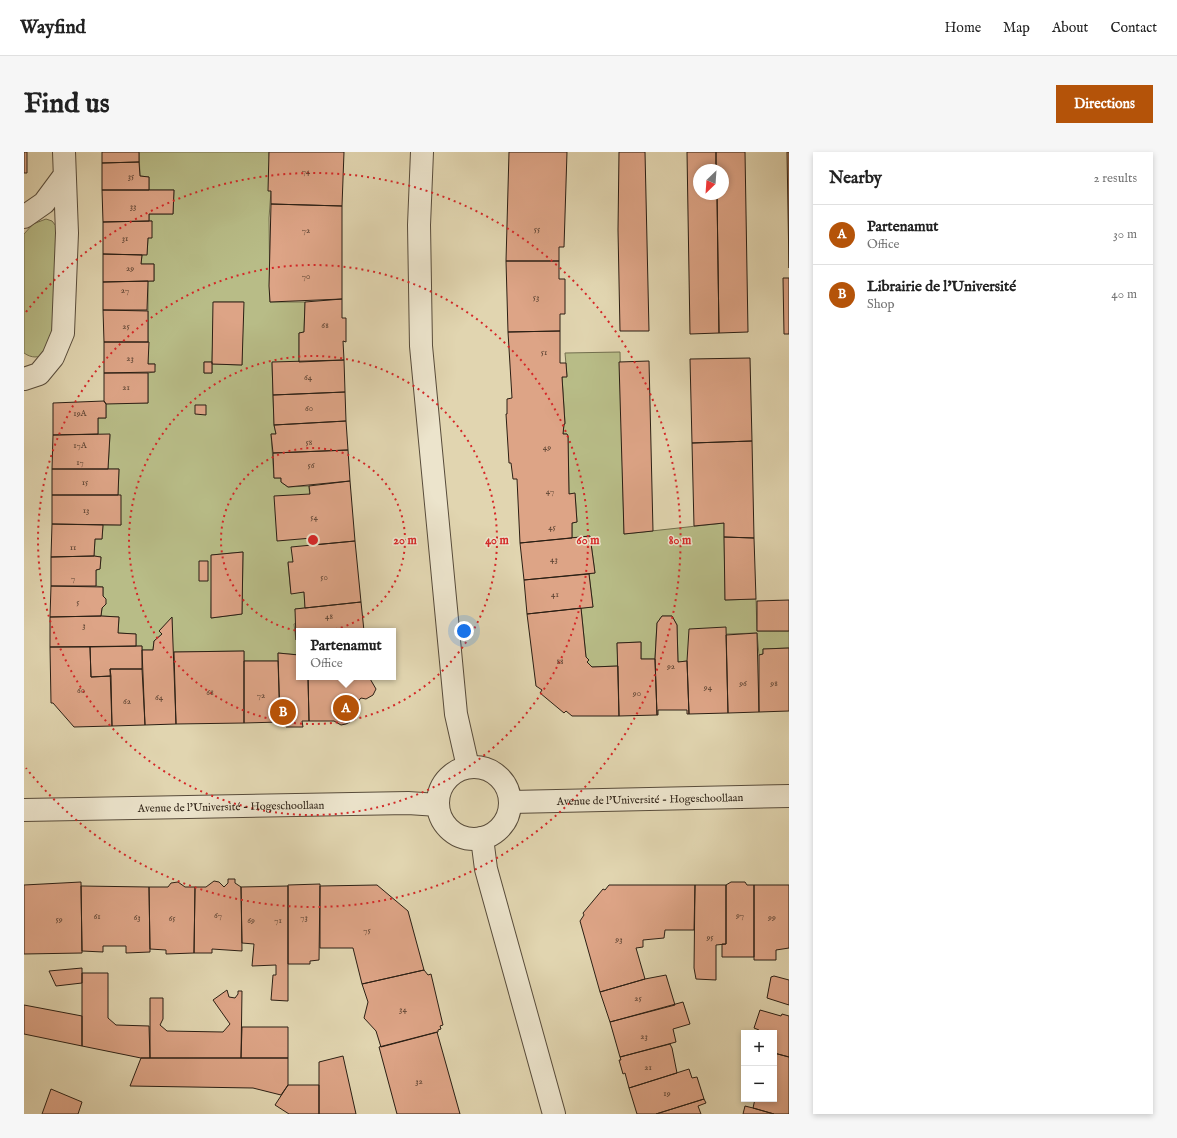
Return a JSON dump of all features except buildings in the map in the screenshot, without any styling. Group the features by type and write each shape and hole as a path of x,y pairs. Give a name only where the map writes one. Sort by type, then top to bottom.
{"street":[{"path":"24,379 39,374 53,357 63,334 67,232 64,152"},
{"path":"422,152 419,225 421,346 456,714 468,767"},
{"path":"24,217 44,203 64,176"},
{"path":"468,767 483,768 497,775 506,787 511,802 509,814 503,825 494,834 482,838 466,838 452,831 443,820 438,805 441,790 449,777 468,767"},
{"name":"Avenue de l'Université - Hogeschoollaan","path":"511,802 789,796"},
{"name":"Avenue de l'Université - Hogeschoollaan","path":"24,810 408,803 438,805"},
{"path":"482,838 486,869 554,1114"}],"green space":[{"path":"139,152 269,152 271,191 269,218 270,302 305,302 304,332 299,333 299,362 272,363 274,425 276,434 271,434 274,478 281,478 281,482 288,487 309,486 313,545 293,562 288,563 291,593 304,592 305,608 295,609 297,623 294,624 296,655 278,653 278,661 244,661 244,651 172,652 172,618 159,631 162,634 154,641 153,650 142,650 142,646 136,646 136,634 118,633 119,617 101,616 102,608 106,604 103,596 103,587 96,586 96,570 100,569 101,557 94,556 95,539 102,539 103,525 121,525 118,495 119,469 108,469 110,435 98,435 98,418 106,418 106,403 148,403 148,373 154,372 155,364 148,364 148,281 154,281 154,264 141,264 142,255 147,254 148,238 152,221 149,221 149,214 173,214 174,190 149,190 149,177 140,176","holes":["214,302 243,302 242,365 212,364 212,373 204,373 204,362 212,362","243,552 242,614 211,618 212,555"]},
{"path":"46,219 52,221 56,226 57,337 48,351 35,357 24,353 24,234 33,224"},
{"path":"620,352 624,534 724,523 725,600 756,599 757,631 789,631 789,648 763,649 763,654 759,655 757,633 727,634 687,661 678,662 677,625 672,616 662,616 657,623 655,659 641,659 641,642 617,643 618,666 592,667 587,662 588,660 586,657 581,608 593,607 589,574 595,573 590,536 572,538 572,523 577,522 575,494 569,494 568,437 567,434 563,434 565,423 562,377 567,376 565,353"}],"place":[{"name":"Partenamut","path":"346,708"},
{"name":"Librairie de l'Université","path":"283,712"}]}
